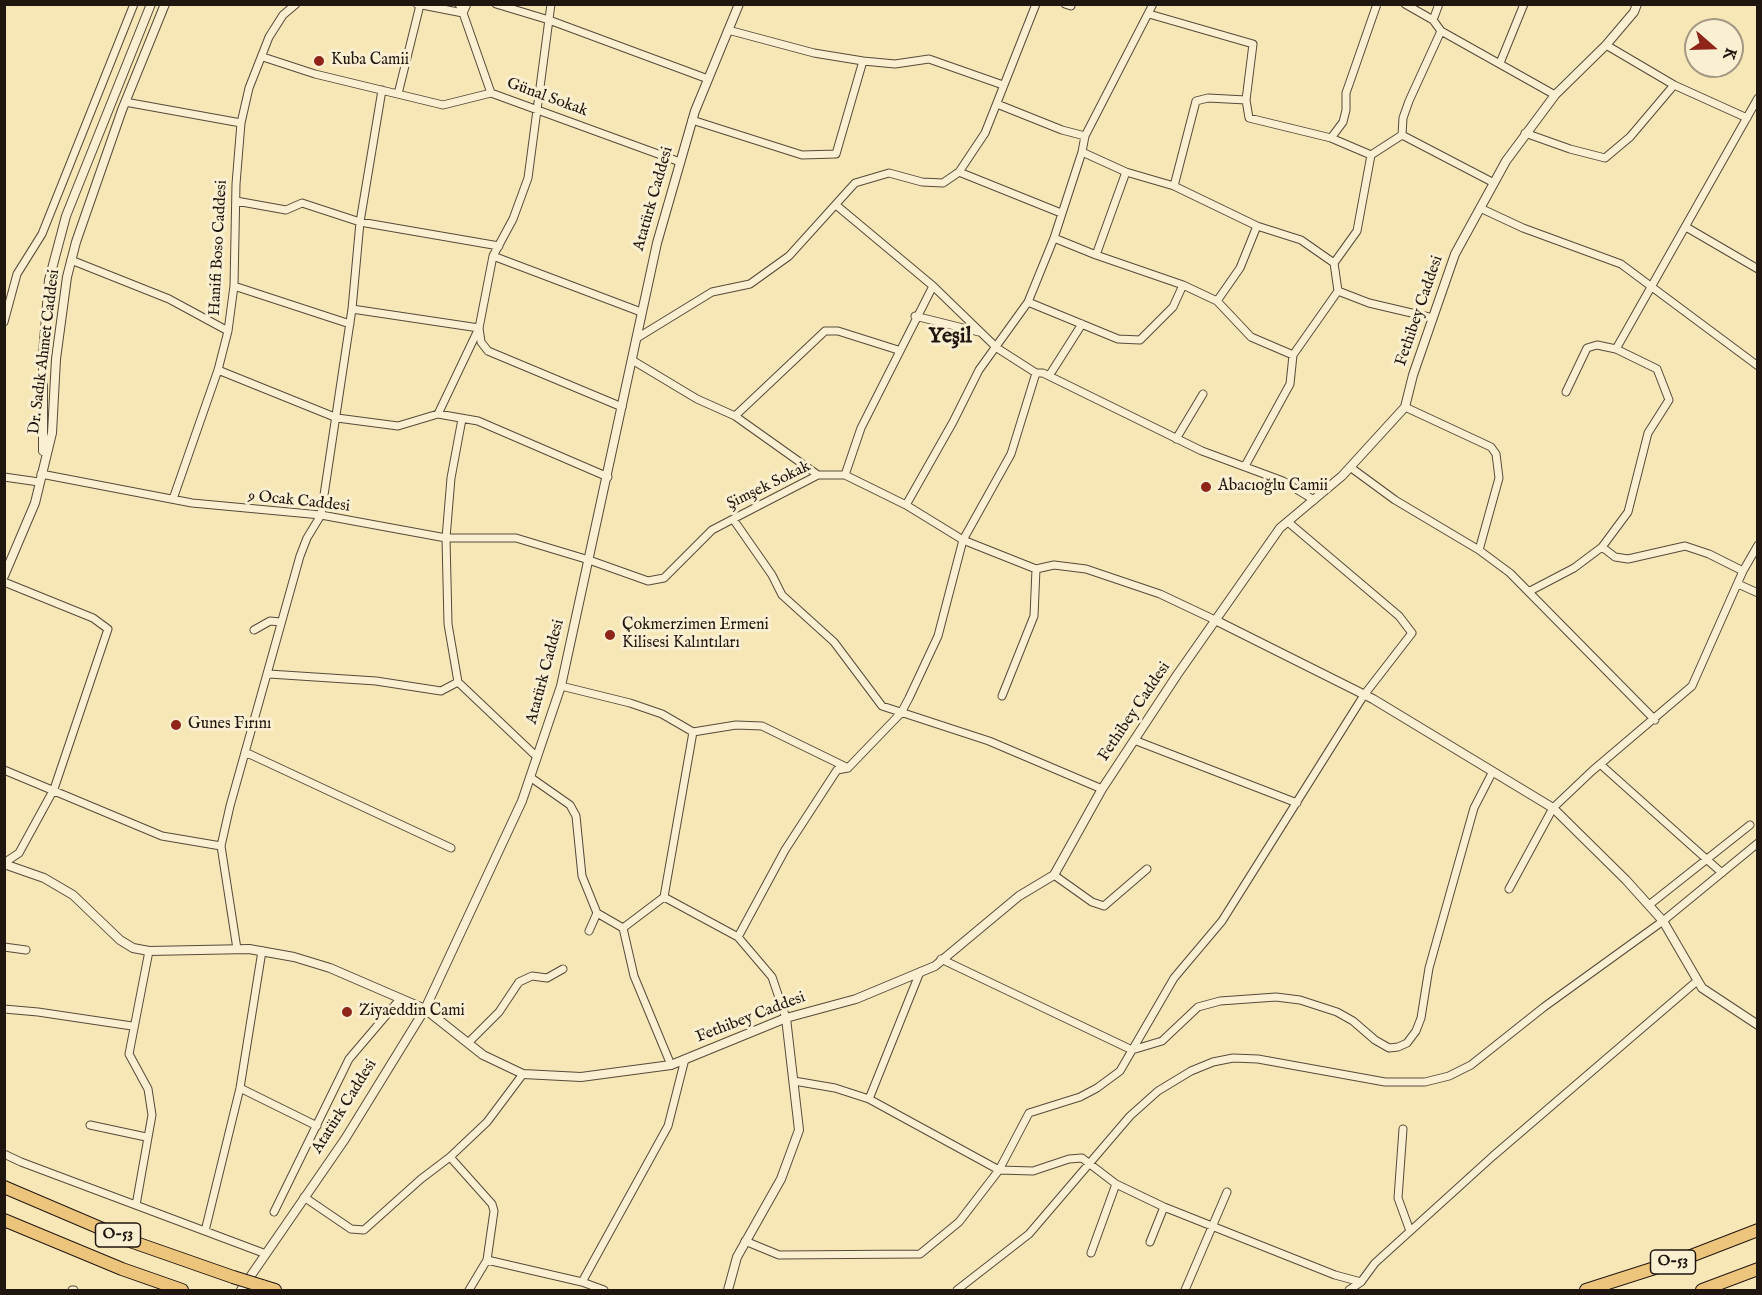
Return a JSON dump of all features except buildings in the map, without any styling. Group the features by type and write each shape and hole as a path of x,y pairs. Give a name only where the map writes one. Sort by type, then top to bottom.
{"highway":[{"name":"O-53","path":"4,1187 133,1242 275,1290"},
{"name":"O-53","path":"4,1220 122,1269 182,1290"},
{"name":"O-53","path":"1586,1290 1683,1259 1758,1230"},
{"name":"O-53","path":"1702,1290 1758,1269"}],"street":[{"path":"4,322 17,274 42,234 134,4"},
{"name":"Dr. Sadık Ahmet Caddesi","path":"44,460 43,354 49,280 66,216 151,4"},
{"name":"Dr. Sadık Ahmet Caddesi","path":"44,460 52,433 56,359 71,260 125,102 165,4"},
{"name":"Hanifi Boso Caddesi","path":"173,500 218,370 228,331 234,286 241,123 249,88 274,30 283,15 296,4"},
{"path":"459,4 491,93"},
{"path":"463,13 467,4"},
{"path":"496,4 549,20 708,79"},
{"path":"438,414 479,328 493,256 513,219 528,178 551,4"},
{"name":"Atatürk Caddesi","path":"241,1290 345,1139 425,1009 508,831 530,777 561,686 657,243 692,120 739,4"},
{"path":"637,338 712,292 750,284 789,256 855,183 889,173 922,182 943,183 959,172 985,133 1035,4"},
{"path":"906,505 953,422 979,370 1028,302 1054,238 1085,136 1153,4"},
{"path":"1331,138 1343,122 1346,93 1377,4"},
{"path":"1406,4 1433,20 1441,31 1555,95"},
{"path":"1433,20 1439,4"},
{"path":"1500,63 1524,4"},
{"name":"Fethibey Caddesi","path":"149,951 262,951 294,957 330,968 425,1009 483,1055 523,1074 581,1077 670,1065 786,1018 856,999 935,966 1019,896 1054,875 1102,789 1215,620 1280,528 1350,467 1405,407 1455,255 1494,183 1525,134 1555,95 1606,45 1634,12 1637,4"},
{"path":"398,94 418,5 463,13"},
{"path":"1149,14 1253,44 1246,100 1249,118 1331,138 1371,155"},
{"path":"728,30 814,53 863,61 896,64 929,59 1003,85"},
{"path":"1402,135 1403,118 1441,31"},
{"path":"1606,45 1674,85 1747,118"},
{"name":"Günal Sokak","path":"263,57 315,74 443,105 491,93 539,108 680,162"},
{"path":"692,120 802,155 836,154 863,61"},
{"path":"1525,134 1570,150 1605,158 1630,137 1674,85"},
{"path":"237,950 221,846 245,752 269,674 281,622 307,538 321,515 352,309 360,222 382,90"},
{"path":"1174,186 1196,101 1208,98 1246,100"},
{"path":"1616,349 1758,98"},
{"path":"125,102 241,123"},
{"path":"997,104 1062,130 1085,136"},
{"path":"1245,466 1290,384 1293,355 1338,291 1334,263 1357,231 1371,155 1402,135"},
{"path":"1402,135 1494,183"},
{"path":"1082,152 1126,172 1174,186 1257,226 1301,240 1334,263"},
{"path":"959,172 1061,213"},
{"path":"1096,255 1126,172"},
{"path":"236,201 286,210 302,203 360,222 499,246"},
{"path":"836,205 933,286 997,348 1036,373 1049,376 1176,439 1284,481 1314,500"},
{"path":"1480,208 1523,228 1621,264 1758,366"},
{"path":"1217,301 1239,268 1257,226"},
{"path":"1686,227 1758,269"},
{"path":"1054,238 1183,285 1217,301 1251,338 1293,355"},
{"path":"493,256 641,312"},
{"path":"71,260 169,299 228,331"},
{"path":"1028,302 1118,339 1140,340 1173,307 1183,285"},
{"path":"234,286 350,324"},
{"path":"845,475 861,428 915,316 933,286"},
{"path":"1338,291 1369,303 1433,318"},
{"path":"352,309 479,328"},
{"path":"915,316 981,333"},
{"path":"1049,376 1082,324"},
{"path":"479,328 481,342 488,351 622,407"},
{"path":"735,416 825,331 838,331 898,350"},
{"path":"1530,591 1574,568 1602,547 1628,512 1648,433 1670,400 1657,369 1616,349 1597,345 1587,348 1566,392"},
{"path":"632,360 697,399 735,416 818,474"},
{"path":"218,370 336,418 398,426 438,414 478,421 608,477"},
{"path":"738,937 785,850 837,770 848,768 901,713 938,636 963,540 1011,454 1036,373"},
{"path":"1176,439 1203,394"},
{"path":"1405,407 1491,447 1496,454 1499,478 1479,550"},
{"path":"462,418 451,478 446,538 448,624 458,682 537,757"},
{"path":"4,576 35,503 44,460"},
{"path":"1350,467 1395,500 1479,550 1530,591 1655,720"},
{"name":"Şimşek Sokak","path":"589,560 648,581 664,578 712,530 818,474 845,475 906,505 963,540 1036,568"},
{"name":"9 Ocak Caddesi","path":"4,477 40,478 250,510 321,515 446,538 516,538 589,560"},
{"path":"733,519 772,575 782,596 834,642 882,706 989,741 1005,750 1102,789"},
{"path":"745,1241 779,1255 920,1254 959,1222 999,1170 1029,1113 1080,1097 1120,1071 1174,978 1222,921 1364,695 1412,633 1410,628 1288,522"},
{"path":"1509,889 1553,808 1600,764 1655,720 1692,686 1743,571 1758,545"},
{"path":"1602,547 1615,556 1628,559 1684,546 1709,554 1743,571"},
{"path":"1002,696 1034,616 1036,568 1054,565 1086,569 1160,594 1364,695 1553,808 1663,921 1702,988 1758,1025"},
{"path":"4,582 93,618 108,629 54,789 19,854 4,863"},
{"path":"1738,584 1758,593"},
{"path":"254,630 270,621 281,622"},
{"path":"269,674 376,681 441,692 458,682"},
{"path":"561,686 630,703 662,714 693,732 736,725 762,726 848,768"},
{"path":"623,928 664,897 693,732"},
{"path":"1134,740 1297,802"},
{"path":"245,752 451,848"},
{"path":"1600,764 1722,873"},
{"path":"4,770 162,836 221,846"},
{"path":"941,959 1132,1050 1162,1041 1197,1007 1220,1001 1276,997 1300,1000 1337,1012 1389,1048 1407,1043 1416,1031 1421,1018 1429,968 1474,807 1492,773"},
{"path":"530,777 570,805 576,816 582,876 597,913 623,928 634,976 670,1065"},
{"path":"1649,905 1749,825"},
{"path":"957,1290 1029,1234 1130,1116 1158,1090 1191,1071 1213,1062 1233,1058 1258,1059 1385,1082 1425,1082 1449,1076 1471,1065 1544,1007 1663,921 1758,843"},
{"path":"4,863 44,878 73,895 120,940 133,948 149,951 132,1026 129,1054 148,1089 152,1115 146,1137 136,1205"},
{"path":"1054,875 1092,902 1104,906 1147,870"},
{"path":"664,897 738,937 772,976 786,1018 799,1130 781,1179 737,1257 729,1290"},
{"path":"589,931 597,913"},
{"path":"4,947 26,950"},
{"path":"205,1231 240,1088 262,951"},
{"path":"468,1043 499,1012 519,982 532,976 547,978 563,969"},
{"path":"869,1099 920,972"},
{"path":"1349,1290 1361,1282 1375,1263 1493,1155 1697,981"},
{"path":"274,1212 349,1059 400,999"},
{"path":"4,1009 38,1011 132,1026"},
{"path":"582,1282 668,1126 685,1059"},
{"path":"304,1197 351,1230 364,1230 421,1179 450,1157 487,1122 523,1074"},
{"path":"794,1081 835,1088 869,1099 999,1170 1033,1171 1082,1158 1116,1184 1164,1207 1335,1275 1361,1282"},
{"path":"240,1088 317,1126"},
{"path":"90,1125 146,1137"},
{"path":"1403,1129 1398,1198 1410,1231"},
{"path":"4,1154 266,1254"},
{"path":"450,1157 492,1204 493,1218 487,1260 469,1290"},
{"path":"1091,1253 1116,1184"},
{"path":"1185,1290 1227,1192"},
{"path":"1150,1242 1164,1207"},
{"path":"487,1260 582,1282 604,1290"}],"place":[{"name":"Kuba Camii","path":"319,61"},
{"name":"Abacıoğlu Camii","path":"1206,487"},
{"name":"Çokmerzimen Ermeni Kilisesi Kalıntıları","path":"610,635"},
{"name":"Gunes Fırını","path":"176,725"},
{"name":"Ziyaeddin Cami","path":"347,1012"}],"district":[{"name":"Yeşil","path":"950,337"}]}
